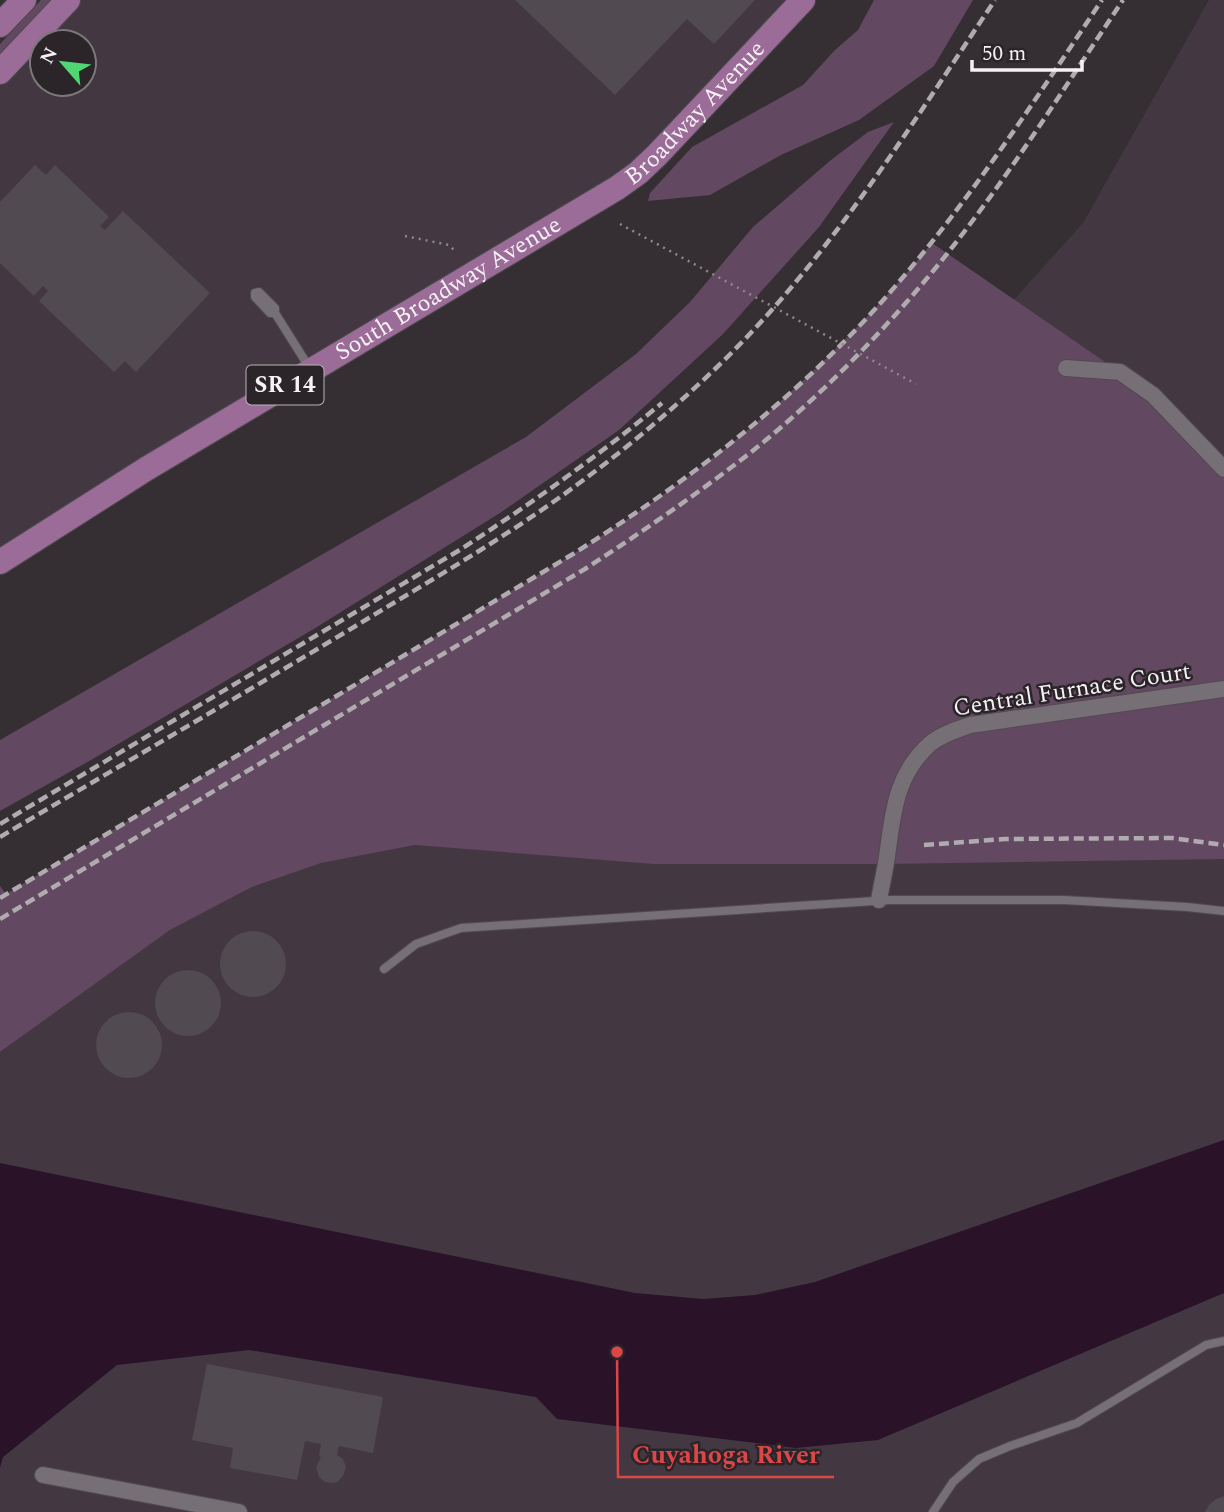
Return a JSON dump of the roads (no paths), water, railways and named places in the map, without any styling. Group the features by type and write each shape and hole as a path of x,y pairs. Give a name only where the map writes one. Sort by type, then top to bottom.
{"main road":[{"path":"0,25 24,0"},
{"path":"0,72 68,0"},
{"name":"Broadway Avenue","path":"574,215 638,173 803,0"},
{"name":"South Broadway Avenue","path":"0,562 101,497 311,370 574,215"}],"street":[{"path":"1066,368 1120,372 1153,395 1224,469"},
{"name":"Central Furnace Court","path":"879,900 894,804 908,771 918,757 932,742 948,732 970,725 1224,689"},
{"path":"43,1475 239,1512"}],"lane":[{"path":"275,313 311,370"},
{"path":"384,969 416,944 461,928 879,900 1064,900 1224,911"},
{"path":"933,1512 953,1482 979,1459 1077,1423 1206,1345 1224,1341"}],"railway":[{"path":"0,837 439,576 551,503 648,429 715,369 756,328 794,284 865,192 995,0"},
{"path":"0,898 573,554 695,471 733,441 807,378 842,344 938,235 995,158 1102,0"},
{"path":"0,919 585,569 750,453 832,381 932,273 1041,124 1123,0"},
{"path":"0,824 458,551 562,480 662,403"},
{"path":"924,845 1005,839 1172,838 1224,845"}],"place":[{"name":"Cuyahoga River","path":"617,1352"}]}
